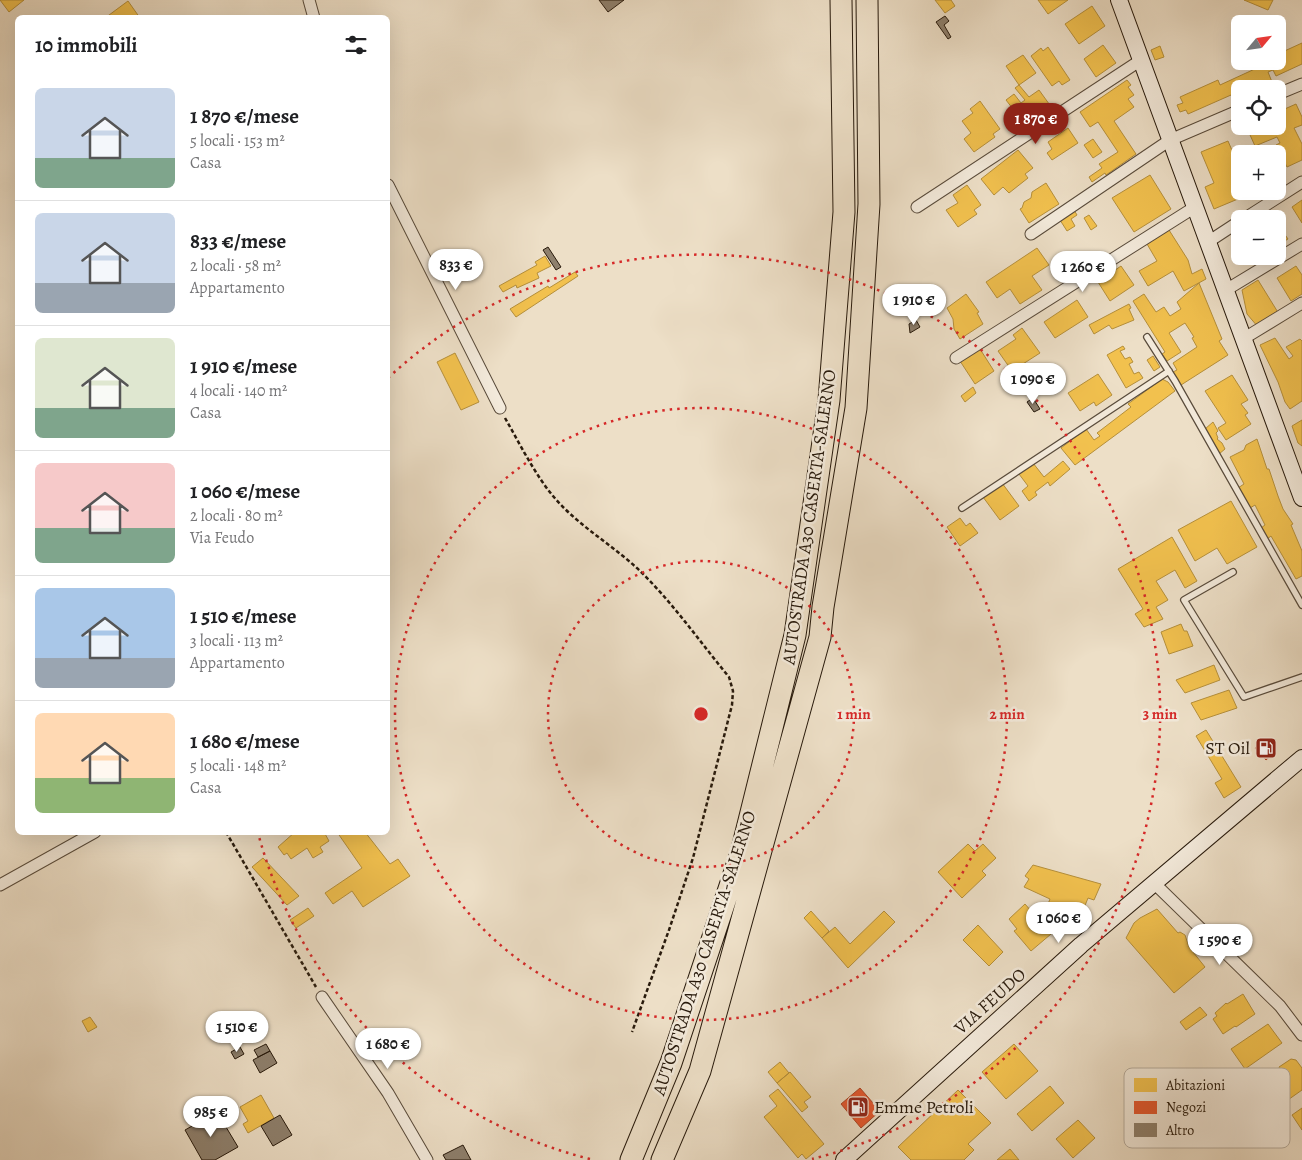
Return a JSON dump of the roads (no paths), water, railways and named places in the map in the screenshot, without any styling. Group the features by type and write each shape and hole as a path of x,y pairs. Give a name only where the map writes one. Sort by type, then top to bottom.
{"highway":[{"name":"AUTOSTRADA A30 CASERTA-SALERNO","path":"631,1160 671,1062 741,853 795,635 829,400 844,212 841,0"},
{"name":"AUTOSTRADA A30 CASERTA-SALERNO","path":"662,1160 700,1071 820,636 823,607 856,408 869,204 867,0"}],"street":[{"path":"308,0 313,15"},
{"path":"1119,0 1302,498"},
{"path":"917,207 1141,60"},
{"path":"1286,91 1302,84"},
{"path":"1031,234 1170,140 1231,114"},
{"path":"1258,210 1302,182"},
{"path":"390,189 500,408"},
{"path":"956,358 1195,207"},
{"path":"1208,242 1231,227"},
{"path":"1226,290 1302,244"},
{"path":"1244,339 1302,303"},
{"name":"VIA FEUDO","path":"844,1160 1081,946 1302,758"},
{"path":"0,885 90,835"},
{"path":"1154,883 1280,1006 1302,1035"},
{"path":"322,997 388,1093 427,1160"}],"lane":[{"path":"1147,337 1169,371 1302,605"},
{"path":"962,508 1169,371"},
{"path":"1232,572 1184,600 1244,697 1302,677"}],"place":[{"name":"ST Oil","path":"1266,748"},
{"name":"Emme Petroli","path":"858,1107"}]}
